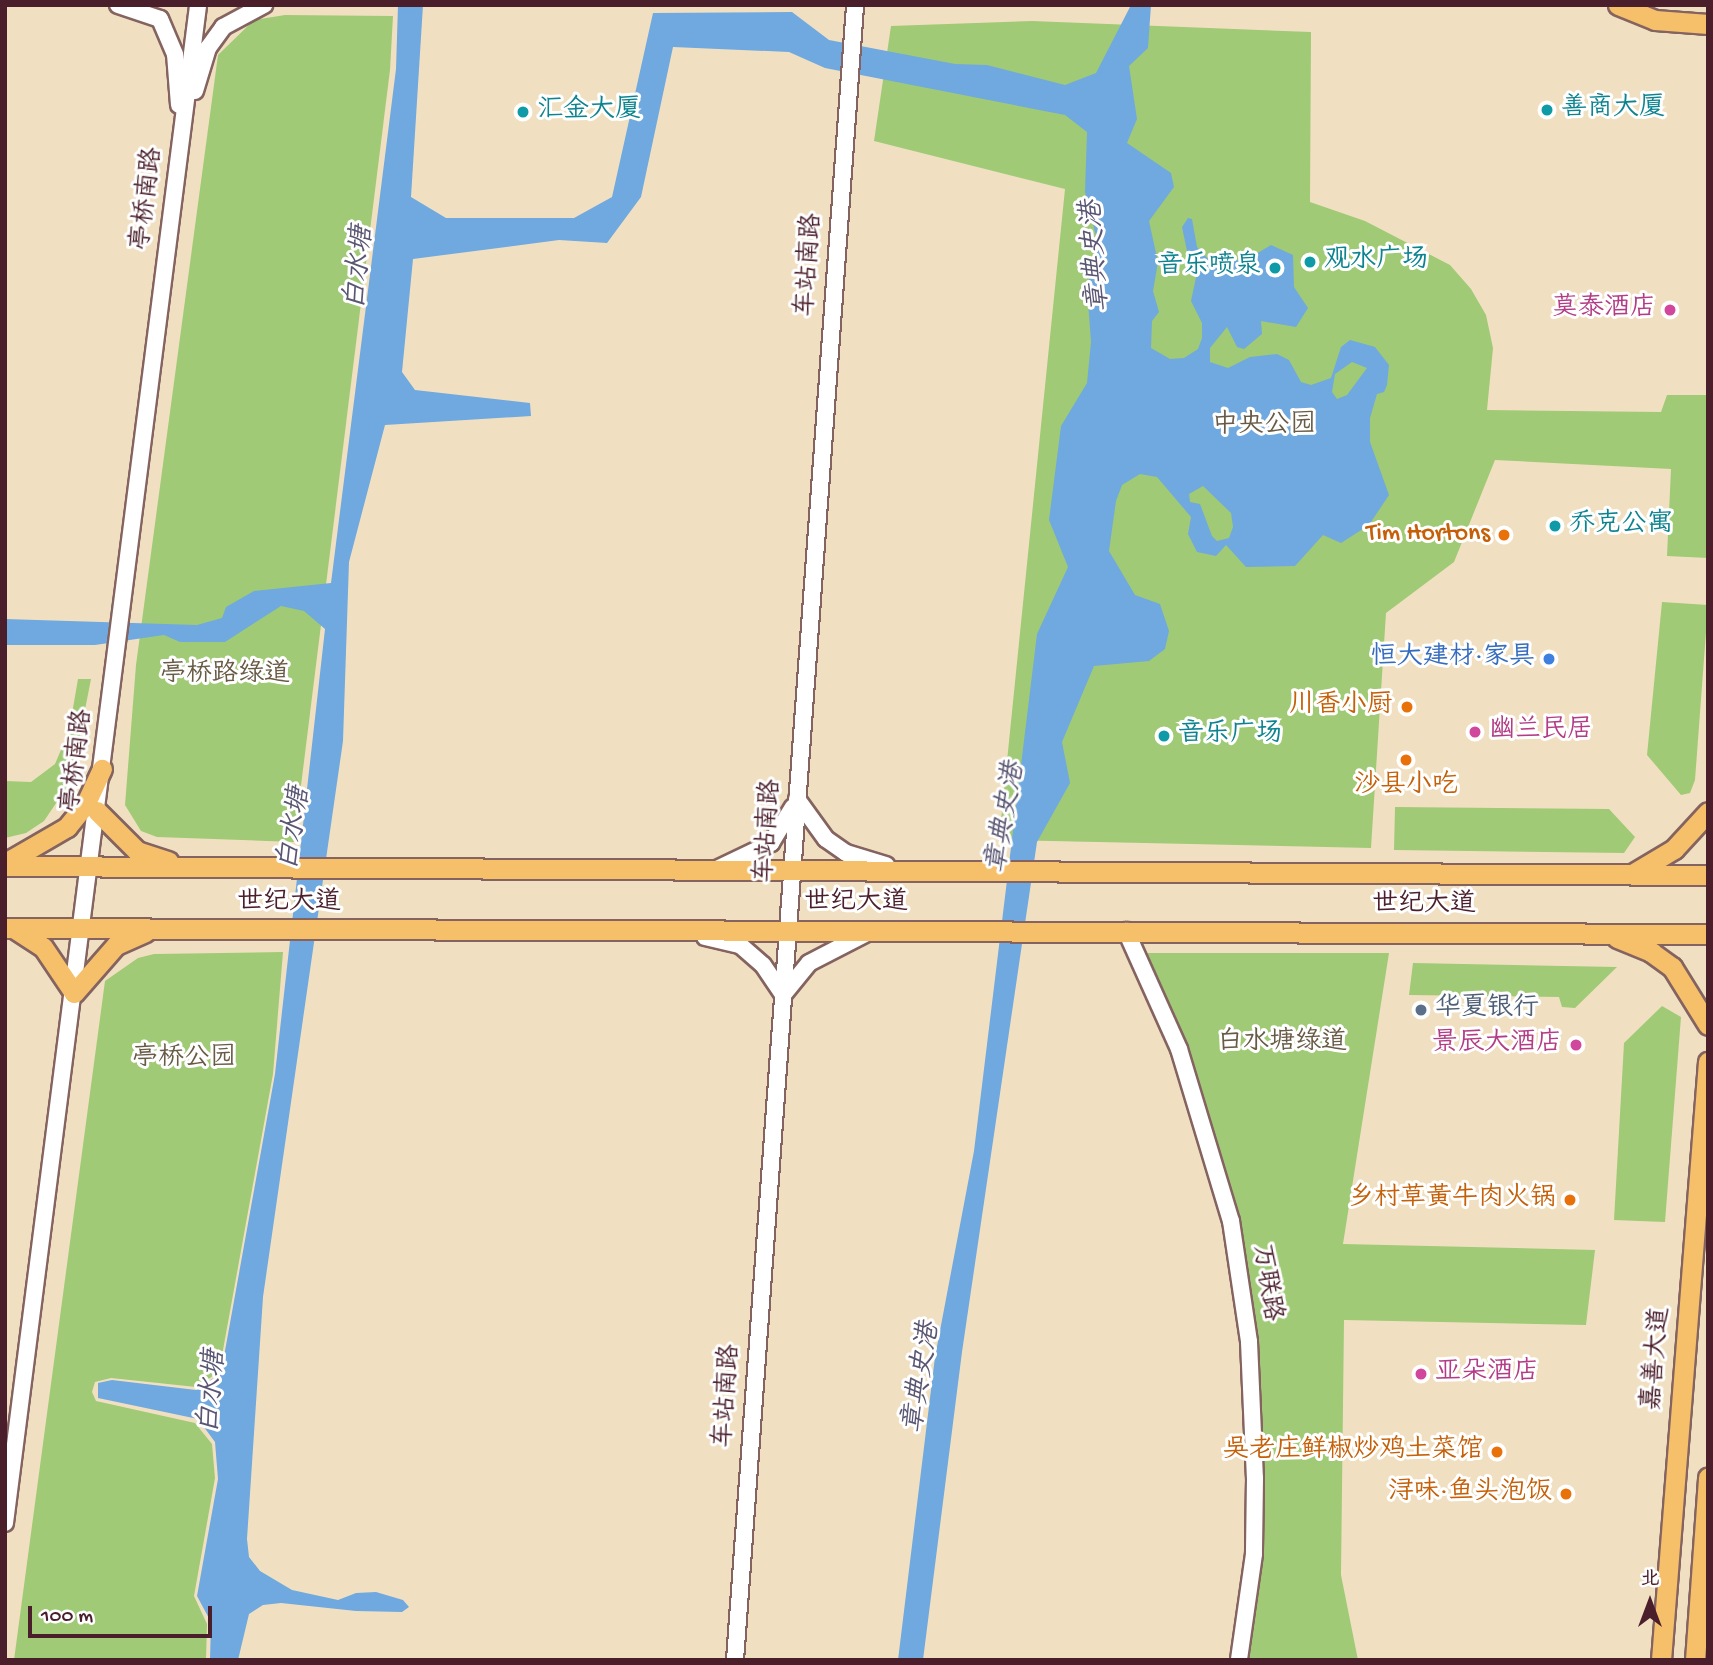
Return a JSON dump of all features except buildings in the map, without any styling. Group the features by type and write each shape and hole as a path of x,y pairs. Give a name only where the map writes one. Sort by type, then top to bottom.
{"main road":[{"path":"1618,5 1655,20 1708,24"},
{"path":"5,865 66,827 85,805 102,769"},
{"path":"97,811 137,852 186,867"},
{"path":"1632,874 1674,849 1708,812"},
{"name":"世纪大道","path":"5,865 1708,875"},
{"path":"9,928 43,947 74,993 116,946 149,930"},
{"name":"世纪大道","path":"9,928 1708,934"},
{"path":"1607,933 1651,952 1671,967 1708,1025"},
{"name":"嘉善大道","path":"1661,1660 1708,1062"},
{"path":"1695,1660 1708,1478"}],"street":[{"path":"118,5 160,19 175,54 181,144"},
{"name":"亭桥南路","path":"5,1523 198,5"},
{"path":"181,144 208,48 223,27 264,5"},
{"name":"车站南路","path":"735,1660 855,5"},
{"path":"716,870 771,843 797,799 826,839 846,853 868,862 923,871"},
{"path":"659,930 740,945 763,965 783,995 809,964 875,930"},
{"name":"万联路","path":"1126,931 1179,1049 1231,1221 1249,1342 1255,1478 1254,1554 1240,1660"},
{"path":"1698,1620 1708,1645"}],"green space":[{"name":"亭桥路绿道","path":"285,15 393,16 390,70 294,842 157,837 141,831 125,805 136,665 218,55 254,20"},
{"name":"中央公园","path":"1032,21 1311,32 1310,202 1365,221 1450,265 1471,289 1486,315 1493,348 1487,410 1661,412 1667,395 1708,395 1708,558 1667,556 1671,469 1495,460 1454,562 1386,613 1371,848 999,840 1065,189 874,141 891,26"},
{"path":"1662,602 1708,605 1695,780 1690,793 1681,795 1647,755"},
{"path":"78,679 91,679 71,781 44,821 26,833 5,838 5,781 31,782 55,764 69,731"},
{"path":"1395,807 1609,809 1635,837 1624,853 1394,850"},
{"name":"亭桥公园","path":"283,952 273,1074 219,1372 196,1387 111,1378 95,1382 92,1392 96,1401 195,1423 212,1444 215,1478 194,1596 207,1624 206,1660 14,1660 105,981 138,958 154,954"},
{"name":"白水塘绿道","path":"1143,953 1389,953 1343,1244 1595,1250 1586,1325 1344,1320 1341,1575 1358,1660 1249,1660 1261,1556 1237,1219 1187,1047"},
{"path":"1413,963 1617,967 1575,1008 1562,1007 1559,997 1409,995"},
{"path":"1662,1006 1681,1017 1665,1222 1614,1220 1624,1043"}],"water":[{"path":"398,5 423,5 411,197 446,218 574,218 612,197 653,13 792,12 829,40 955,64 987,65 1065,85 1096,73 1131,5 1151,5 1148,48 1129,66 1137,119 1127,143 1171,173 1174,187 1149,221 1158,262 1153,291 1159,312 1152,321 1151,348 1170,359 1184,358 1198,349 1202,338 1202,323 1191,301 1198,268 1187,251 1182,227 1188,218 1192,219 1197,247 1210,261 1246,260 1271,245 1293,255 1294,287 1308,308 1296,327 1261,321 1262,334 1244,349 1237,347 1227,327 1210,348 1210,362 1228,368 1250,357 1277,354 1289,360 1301,382 1311,385 1331,378 1341,347 1350,340 1375,347 1389,365 1387,385 1384,392 1377,394 1370,418 1370,442 1389,495 1369,525 1341,543 1323,535 1295,566 1246,567 1226,545 1216,556 1197,552 1188,534 1191,517 1157,477 1140,474 1122,485 1116,501 1109,551 1135,595 1160,604 1169,631 1165,649 1149,661 1094,666 1062,742 1070,783 1037,842 962,1352 923,1660 898,1660 935,1357 974,1151 1037,634 1068,567 1049,520 1061,426 1087,383 1091,342 1087,288 1098,244 1085,192 1087,132 1065,115 825,68 789,52 673,47 641,197 607,243 559,240 413,259 402,372 415,390 530,403 531,416 385,425 349,562 343,741 263,1297 247,1539 249,1557 260,1571 292,1590 338,1600 356,1593 376,1592 403,1600 409,1607 402,1612 356,1611 281,1603 263,1605 249,1614 238,1660 210,1660 211,1622 197,1596 218,1479 215,1442 198,1419 98,1398 98,1383 112,1380 196,1390 221,1373 275,1074 325,629 304,611 281,606 225,642 180,642 164,635 95,645 5,645 5,619 197,625 222,618 226,607 254,591 331,583 396,69","holes":["1352,362 1367,368 1347,395 1337,399 1332,392 1335,374","1203,486 1231,513 1233,527 1229,538 1217,541 1212,536 1200,504 1190,502 1189,494"]}],"place":[{"name":"善商大厦","path":"1547,110"},
{"name":"汇金大厦","path":"523,112"},
{"name":"观水广场","path":"1310,262"},
{"name":"音乐喷泉","path":"1275,268"},
{"name":"莫泰酒店","path":"1670,310"},
{"name":"乔克公寓","path":"1555,526"},
{"name":"Tim Hortons","path":"1504,535"},
{"name":"恒大建材·家具","path":"1549,659"},
{"name":"川香小厨","path":"1407,707"},
{"name":"幽兰民居","path":"1475,732"},
{"name":"音乐广场","path":"1164,736"},
{"name":"沙县小吃","path":"1406,760"},
{"name":"华夏银行","path":"1421,1010"},
{"name":"景辰大酒店","path":"1576,1045"},
{"name":"乡村草黄牛肉火锅","path":"1570,1200"},
{"name":"亚朵酒店","path":"1421,1374"},
{"name":"吴老庄鲜椒炒鸡土菜馆","path":"1497,1452"},
{"name":"浔味·鱼头泡饭","path":"1566,1494"}],"water label":[{"name":"章典史港","path":"1097,256"},
{"name":"白水塘","path":"361,268"},
{"name":"章典史港","path":"1007,818"},
{"name":"白水塘","path":"296,829"},
{"name":"章典史港","path":"923,1378"},
{"name":"白水塘","path":"214,1392"}]}
